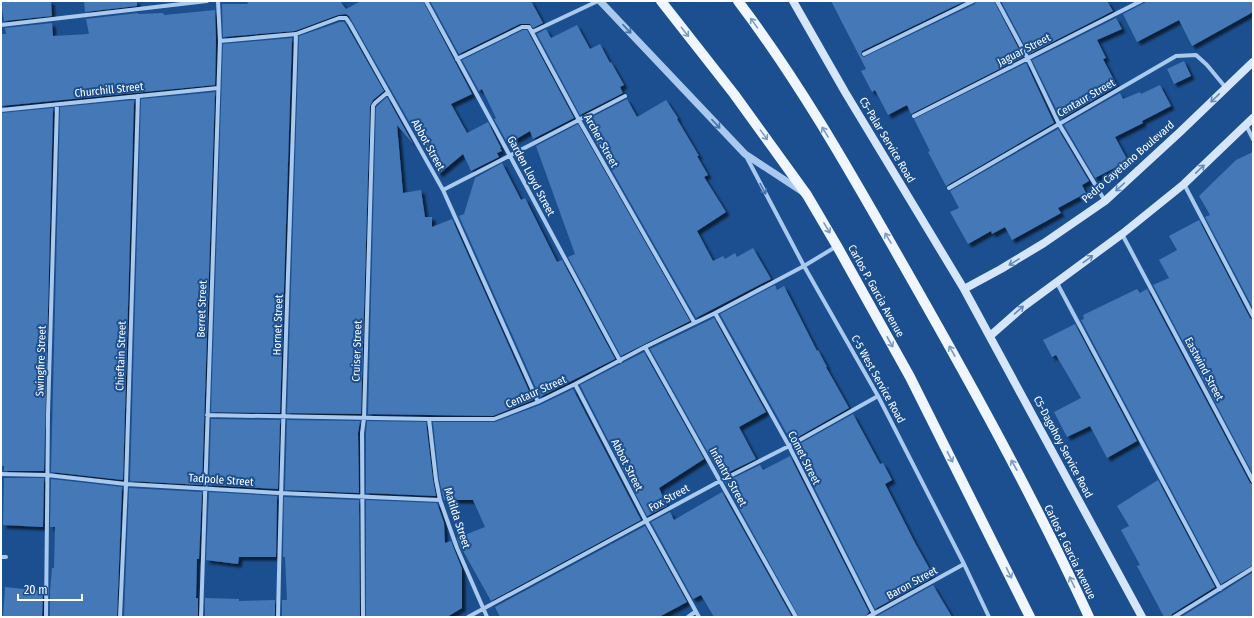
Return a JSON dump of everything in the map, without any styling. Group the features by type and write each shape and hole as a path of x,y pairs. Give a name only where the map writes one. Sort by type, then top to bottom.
{"main road":[{"name":"Carlos P. Garcia Avenue","path":"661,1 734,94 807,195 838,246 910,378 1030,617"},
{"name":"Carlos P. Garcia Avenue","path":"738,1 783,66 846,165 936,322 1018,472 1089,617"},
{"name":"C5-Palar Service Road","path":"793,1 845,92 964,288"},
{"name":"Pedro Cayetano Boulevard","path":"964,288 1001,269 1044,243 1105,201 1253,62"},
{"path":"990,336 1023,307 1122,234 1184,184 1253,118"},
{"name":"C5-Dagohoy Service Road","path":"964,288 1142,617"}],"street":[{"path":"1,25 207,1"},
{"name":"Berret Street","path":"201,617 204,488 220,41 218,1"},
{"name":"Garden Lloyd Street","path":"426,1 620,361"},
{"path":"458,59 522,27 529,27 532,32 599,1 745,154 807,195"},
{"path":"864,54 973,1"},
{"path":"997,1 1060,124 1105,201"},
{"name":"Jaguar Street","path":"914,116 1141,1"},
{"name":"Abbot Street","path":"220,41 296,34 340,18 346,18 443,190 538,402"},
{"name":"Archer Street","path":"532,32 579,120 694,322"},
{"name":"Hornet Street","path":"278,617 280,493 284,416 296,34"},
{"name":"Centaur Street","path":"948,188 1176,56 1196,55 1208,65 1226,88"},
{"name":"Churchill Street","path":"1,110 218,88"},
{"name":"Cruiser Street","path":"363,617 364,497 362,433 364,418 373,106 375,102 388,92"},
{"name":"Chieftain Street","path":"120,617 126,484 138,96"},
{"path":"443,190 625,96"},
{"name":"Swingfire Street","path":"46,617 57,105"},
{"path":"1246,125 1253,139"},
{"name":"C-5 West Service Road","path":"745,154 804,266 878,396 964,564 989,617"},
{"path":"1184,184 1253,316"},
{"name":"Eastwind Street","path":"1122,234 1140,265 1253,481"},
{"name":"Centaur Street","path":"207,415 494,419 538,402 575,384 694,322 715,313 804,266 838,246"},
{"path":"1056,282 1220,589"},
{"name":"Comet Street","path":"715,313 789,446 874,614"},
{"name":"Infantry Street","path":"645,347 796,617"},
{"name":"Abbot Street","path":"575,384 646,521 699,617"},
{"name":"Fox Street","path":"468,617 720,481 789,446 878,396"},
{"name":"Matilda Street","path":"429,419 436,480 440,500 457,548 487,617"},
{"name":"Tadpole Street","path":"1,474 48,475 126,484 440,500"},
{"path":"1,557 6,558"},
{"name":"Baron Street","path":"868,617 964,564"},
{"path":"1174,617 1253,568"},
{"path":"688,617 695,612"}],"building":[{"path":"1,1 51,1 52,16 4,21"},
{"path":"84,1 137,1 137,6 85,12"},
{"path":"247,1 340,1 346,9 361,1 423,1 472,94 451,104 467,133 488,122 502,151 497,153 499,157 471,171 463,154 439,174 349,16 346,14 338,15 295,31 223,37 222,4 248,4"},
{"path":"430,1 531,1 543,23 533,28 530,24 520,24 459,54"},
{"path":"831,1 965,1 862,51 861,55 864,57 975,4 976,1 994,1 1023,57 911,114 907,105 888,115 875,90 872,92 861,71 866,69"},
{"path":"1001,1 1107,1 1113,11 1029,54"},
{"path":"1148,1 1253,1 1253,12 1192,46 1179,20 1137,42 1123,14"},
{"path":"215,10 215,85 1,106 1,34 6,34 5,28 52,23 53,36 89,34 86,19 138,13 163,13 164,15"},
{"path":"1116,18 1122,29 1097,40 1106,58 1103,59 1117,86 1061,119 1032,60"},
{"path":"344,22 347,26 384,91 373,100 370,106 361,414 287,413 299,36"},
{"path":"577,25 590,49 600,44 624,85 620,87 623,93 580,115 537,34 546,29 551,38"},
{"path":"523,30 527,30 574,118 533,139 530,131 508,144 494,119 496,118 482,89 479,91 462,60"},
{"path":"292,38 280,413 211,412 223,44"},
{"path":"1184,61 1191,76 1174,84 1167,69"},
{"path":"1026,63 1054,123 946,186 928,152 930,151 914,119"},
{"path":"1160,85 1171,106 1142,121 1143,123 1115,137 1128,161 1095,178 1064,125 1120,93 1123,99 1140,92 1141,94"},
{"path":"215,92 202,485 130,481 141,99"},
{"path":"387,97 413,144 397,125 403,193 421,190 425,217 432,217 432,227 452,219 533,400 493,416 368,414 376,107"},
{"path":"627,99 637,117 666,100 678,118 677,119 699,156 697,156 708,175 704,177 726,212 697,231 713,261 723,256 725,259 735,253 737,257 753,248 771,279 696,318 584,121"},
{"path":"134,100 123,480 51,472 60,107"},
{"path":"53,108 44,471 4,471 4,466 1,466 1,113"},
{"path":"578,124 690,321 621,356 568,257 575,254 536,146"},
{"path":"1058,129 1089,181 1082,185 1086,193 1058,208 1061,213 1012,240 1005,227 992,234 991,231 968,244 950,212 959,208 950,191"},
{"path":"1253,152 1253,308 1205,217 1210,215 1199,196 1236,160"},
{"path":"502,163 521,200 525,198 557,262 562,260 615,359 540,397 459,216 464,214 475,178"},
{"path":"1199,220 1250,318 1253,319 1253,474 1153,285 1169,278 1159,260 1177,250 1169,236"},
{"path":"775,285 777,290 784,286 817,351 818,350 849,408 791,441 720,314"},
{"path":"1137,289 1140,293 1147,289 1250,483 1253,484 1253,565 1221,584 1081,320 1084,319 1083,315"},
{"path":"714,318 766,412 739,427 756,459 721,476 650,349"},
{"path":"1075,324 1137,441 1107,458 1090,426 1067,437 1054,412 1081,398 1056,355 1052,357 1043,340"},
{"path":"644,352 704,459 659,488 667,506 647,516 580,385"},
{"path":"573,389 641,520 491,601 462,549 462,551 457,538 485,527 473,500 444,500 439,479 433,422 495,422 540,405"},
{"path":"853,414 880,464 883,463 892,480 885,484 933,575 929,577 930,579 875,609 794,447"},
{"path":"211,419 280,420 278,489 209,485"},
{"path":"287,420 360,421 358,433 359,493 285,490"},
{"path":"367,421 426,422 436,496 366,493"},
{"path":"790,456 869,612 865,617 799,617 725,482 760,465 763,470"},
{"path":"4,478 44,478 43,527 3,525"},
{"path":"51,479 122,487 117,617 50,617 50,591 52,568 54,568 55,527 50,527"},
{"path":"1158,480 1215,587 1172,614 1171,617 1164,617 1137,566 1140,565 1121,530 1129,526 1117,506"},
{"path":"129,488 202,492 199,559 197,559 196,598 198,598 198,616 124,617"},
{"path":"209,492 277,496 276,557 239,557 238,564 206,560"},
{"path":"722,492 792,617 714,617 701,595 693,599 651,522 670,512 674,520"},
{"path":"284,497 359,500 360,617 282,617 282,600 287,600 285,557 283,557"},
{"path":"366,500 437,503 444,523 445,543 451,541 462,569 462,608 447,617 366,617"},
{"path":"645,526 687,602 659,617 500,617 495,607"},
{"path":"1253,572 1253,617 1181,617 1222,592"},
{"path":"933,585 952,617 876,617 877,616"},
{"path":"5,587 43,591 42,617 3,617"},
{"path":"205,598 239,599 239,601 275,600 275,617 205,616"}]}
